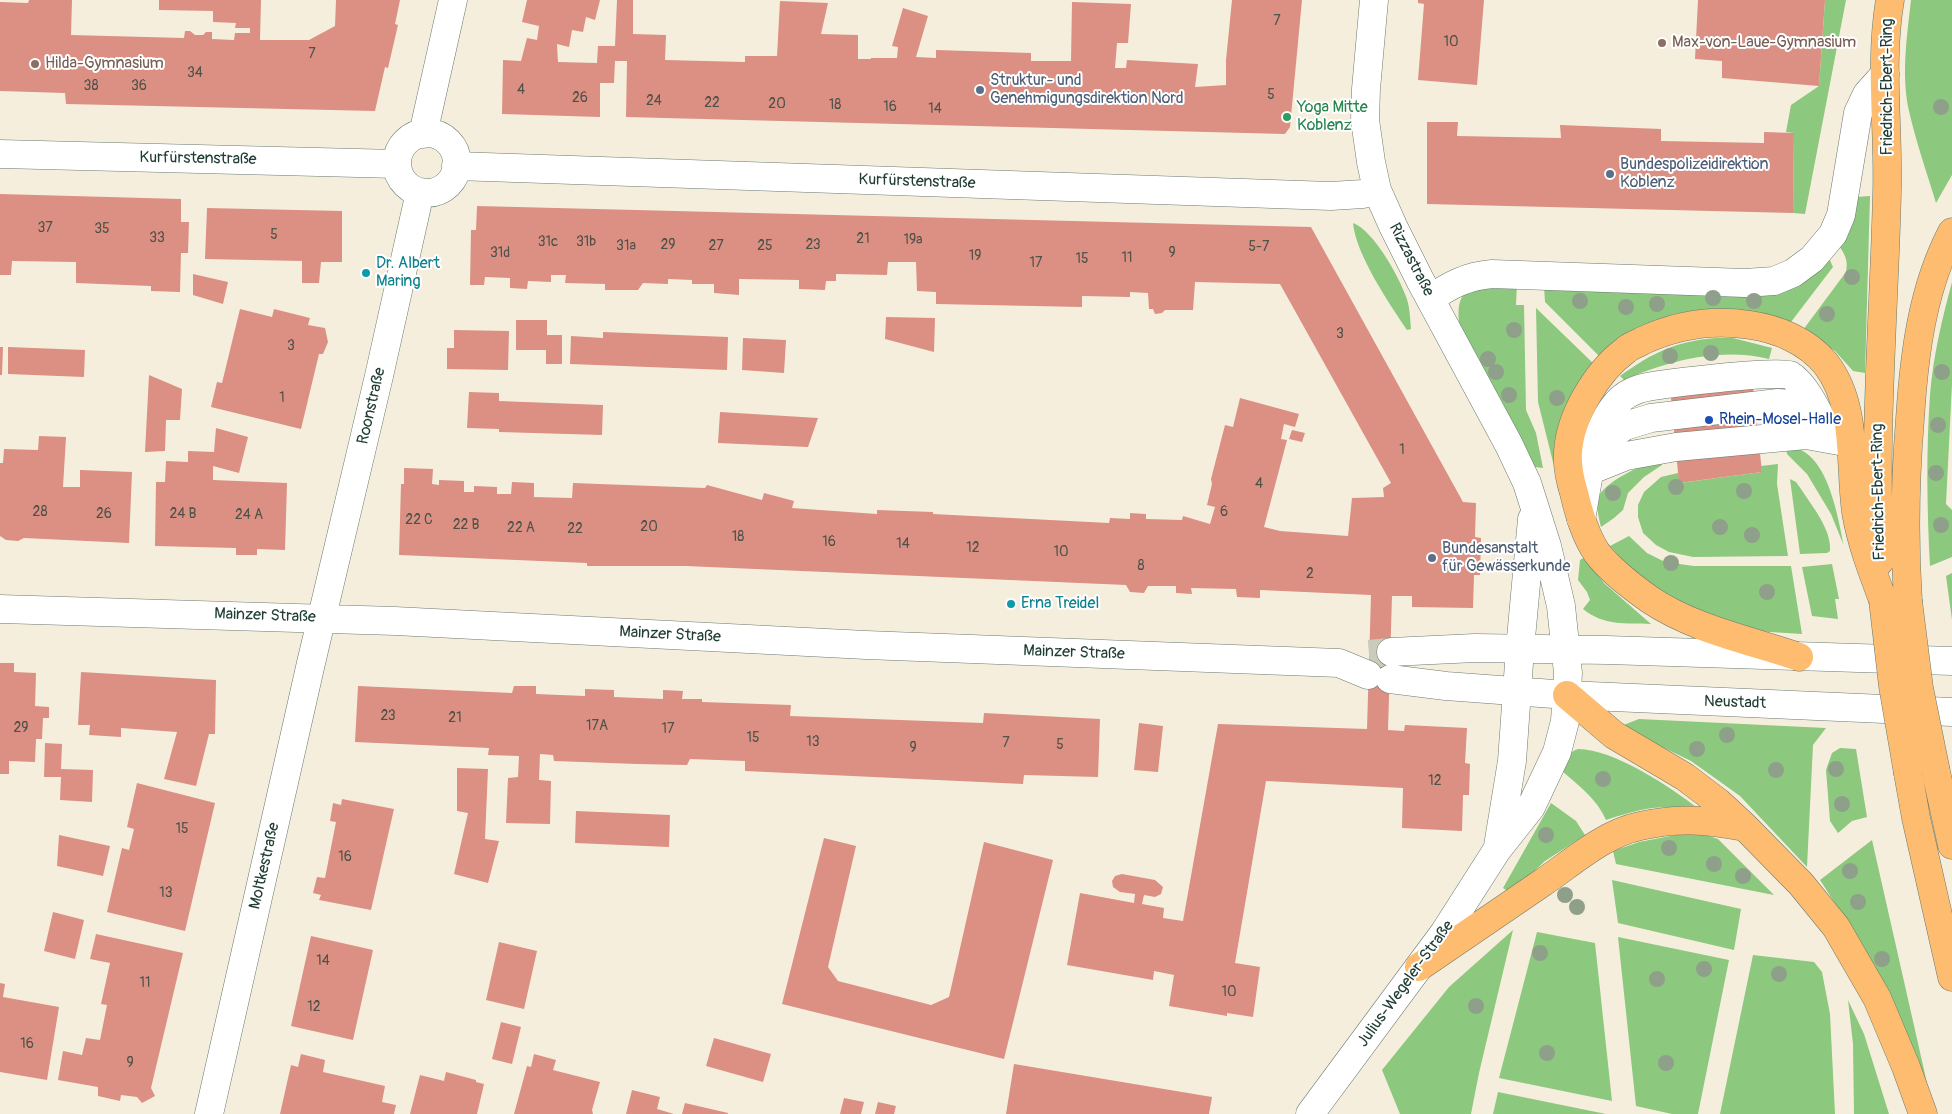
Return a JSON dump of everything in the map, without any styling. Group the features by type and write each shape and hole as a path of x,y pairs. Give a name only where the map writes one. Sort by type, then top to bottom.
{"main road":[{"name":"Friedrich-Ebert-Ring","path":"1890,0 1886,30 1885,74 1888,191 1877,454 1878,533 1918,681 1950,835"},
{"name":"Friedrich-Ebert-Ring","path":"1952,232 1928,295 1921,325 1913,379 1905,509 1895,600 1893,686 1918,827 1952,978"},
{"path":"1799,657 1703,626 1666,609 1650,600 1607,564 1592,544 1581,519 1572,487 1568,453 1572,430 1580,409 1596,381 1626,349 1679,327 1706,322 1738,323 1768,328 1810,348 1826,364 1837,383 1844,401 1841,441 1854,492 1860,533 1895,600"},
{"path":"1567,695 1614,734 1700,788 1746,827 1801,884 1836,927 1877,998 1906,1067 1923,1114"},
{"path":"1419,967 1581,855 1622,832 1638,826 1676,819 1709,820 1746,827"}],"street":[{"path":"423,134 454,0"},
{"name":"Rizzastraße","path":"1374,0 1365,120 1371,162 1378,190 1393,226 1430,299 1520,466 1549,555 1561,606 1567,650 1567,695"},
{"path":"1430,299 1449,286 1464,279 1492,274 1745,283 1774,281 1793,273 1812,259 1828,242 1838,226 1858,113 1867,94 1885,74"},
{"path":"423,134 432,134 448,142 453,149 456,166 454,175 444,188 428,193 420,192 406,185 398,172 397,164 399,151 407,141 423,134"},
{"name":"Kurfürstenstraße","path":"0,154 397,164"},
{"name":"Kurfürstenstraße","path":"456,166 1331,196 1362,194 1378,190"},
{"name":"Roonstraße","path":"321,618 377,386 420,192"},
{"path":"1581,519 1594,457 1604,424 1621,398 1640,389 1669,383 1779,373 1789,374 1800,384 1841,441"},
{"path":"1594,457 1626,456 1676,447 1779,436 1806,435 1841,441"},
{"name":"Rizzastraße","path":"1520,649 1531,546 1532,500"},
{"name":"Mainzer Straße","path":"0,609 321,618 876,645 1339,664 1350,658 1446,686 1517,691"},
{"name":"Moltkestraße","path":"209,1114 321,618"},
{"name":"Mainzer Straße","path":"1379,665 1468,648 1520,649"},
{"path":"1520,649 1952,661"},
{"name":"Julius-Wegeler-Straße","path":"1497,850 1512,761 1520,649"},
{"name":"Neustadt","path":"1517,691 1567,695 1952,712"},
{"name":"Julius-Wegeler-Straße","path":"1310,1114 1419,967 1460,909 1497,850 1531,807 1557,752 1564,721 1567,695"}],"green space":[{"path":"1825,0 1846,0 1805,214 1793,213 1794,133 1786,132 1791,105 1819,86"},
{"path":"1911,0 1952,0 1952,175 1936,203 1909,111 1905,84 1905,56"},
{"path":"1870,196 1865,373 1853,371 1835,351 1803,330 1846,272 1846,259 1839,246 1847,235 1852,223 1856,197"},
{"path":"1353,223 1369,234 1397,276 1408,303 1411,329 1407,330 1374,278 1355,236"},
{"path":"1829,258 1833,267 1791,322 1758,313 1739,311 1700,310 1681,313 1664,317 1649,324 1601,358 1545,302 1544,286 1759,290"},
{"path":"1952,282 1952,384 1946,504 1952,510 1952,557 1930,566 1927,480 1930,395 1938,338"},
{"path":"1517,283 1516,305 1524,305 1526,410 1536,433 1543,468 1535,467 1460,328 1460,301 1465,293 1472,288 1481,286"},
{"path":"1536,308 1595,365 1557,478 1538,402"},
{"path":"1716,338 1733,338 1772,348 1769,359 1751,356 1713,355 1658,367 1624,380 1620,376 1643,361 1676,345"},
{"path":"1786,447 1800,449 1812,458 1821,470 1834,501 1844,546 1831,514 1807,474 1787,454"},
{"path":"1661,458 1662,465 1644,477 1628,493 1623,510 1601,527 1597,503 1599,496 1604,490 1618,478"},
{"path":"1778,464 1777,484 1788,556 1693,557 1669,552 1656,545 1643,533 1638,517 1638,505 1644,492 1661,477 1678,473 1680,483 1762,472 1761,466"},
{"path":"1790,479 1796,482 1825,527 1830,543 1830,551 1827,553 1800,554"},
{"path":"1629,536 1647,553 1665,562 1694,566 1791,566 1802,634 1754,631 1672,602 1639,577 1610,546"},
{"path":"1585,557 1604,583 1651,624 1607,621 1583,609 1590,600 1587,592 1578,580 1580,560"},
{"path":"1832,564 1839,599 1835,599 1838,619 1812,616 1802,567"},
{"path":"1952,573 1952,620 1946,576"},
{"path":"1639,719 1826,728 1813,745 1807,867 1740,796 1691,761 1623,728 1626,724"},
{"path":"1840,748 1856,749 1867,817 1852,821 1838,833 1830,821 1826,770 1832,753"},
{"path":"1578,749 1608,755 1624,762 1673,790 1699,809 1652,808 1606,820 1593,799 1562,771 1569,755"},
{"path":"1551,803 1576,821 1585,835 1545,861 1511,893 1503,888"},
{"path":"1681,834 1703,834 1718,839 1774,895 1616,864 1613,851 1639,842"},
{"path":"1872,840 1934,1114 1888,997 1867,953 1820,880"},
{"path":"1612,880 1741,909 1734,950 1618,923"},
{"path":"1513,930 1471,1114 1400,1114 1382,1070 1449,987"},
{"path":"1537,932 1595,943 1612,1101 1499,1078"},
{"path":"1618,937 1729,960 1698,1114 1672,1114 1636,1106"},
{"path":"1753,955 1814,962 1822,972 1830,1014 1835,1114 1720,1114"},
{"path":"1848,1000 1864,1034 1889,1114 1854,1114 1853,1044"},
{"path":"1498,1092 1606,1114 1493,1114"}],"building":[{"path":"29,0 72,0 71,35 184,38 185,31 190,31 195,35 212,32 212,39 234,40 235,33 250,33 250,28 235,28 236,23 213,22 213,11 159,10 159,0 261,0 260,40 309,40 335,26 336,0 400,0 395,24 398,25 388,68 385,67 375,111 66,104 65,93 0,91 0,2 28,3"},
{"path":"527,0 600,0 595,20 586,17 583,32 572,30 569,47 557,44 558,62 597,63 598,46 615,46 617,0 633,0 633,34 666,35 665,60 745,62 745,56 777,56 780,1 828,3 821,34 858,35 858,59 897,58 898,47 892,46 903,8 928,16 916,57 936,58 936,50 1031,53 1031,61 1071,61 1072,2 1131,4 1128,43 1117,43 1115,68 1126,68 1127,60 1198,64 1195,87 1226,85 1226,60 1232,0 1302,0 1290,127 1285,134 626,117 627,61 615,61 614,83 600,83 600,117 502,114 503,60 521,61 527,38 537,40 539,26 522,22"},
{"path":"1418,0 1484,0 1477,85 1418,80 1424,4 1418,3"},
{"path":"1698,0 1825,0 1819,86 1722,78 1722,61 1695,59"},
{"name":"Bundespolizeidirektion Koblenz","path":"1427,122 1458,122 1457,136 1561,138 1560,125 1661,129 1661,141 1764,143 1764,132 1794,133 1793,213 1427,204"},
{"path":"0,194 181,199 181,222 189,222 188,253 181,253 180,292 151,291 151,286 76,283 76,262 12,261 11,275 0,275"},
{"path":"477,206 1311,227 1463,502 1476,503 1475,537 1481,538 1480,575 1474,575 1473,608 1412,607 1412,596 1392,596 1388,730 1404,731 1405,725 1467,728 1465,763 1470,764 1469,795 1463,795 1462,831 1402,828 1403,788 1266,781 1235,963 1260,967 1253,1017 1227,1013 1227,1016 1169,1006 1174,975 1154,971 1153,980 1067,965 1080,893 1134,903 1135,894 1120,892 1113,887 1112,881 1115,876 1122,874 1155,880 1163,887 1161,894 1155,897 1144,895 1142,904 1164,908 1163,918 1183,921 1218,724 1367,729 1371,595 1260,590 1260,598 1237,597 1236,589 1191,588 1192,594 1176,593 1176,586 1148,586 1144,593 1130,592 1126,585 686,566 587,566 587,563 399,555 401,484 404,484 404,468 433,469 432,484 439,485 439,480 464,481 464,492 474,492 474,486 497,487 497,494 511,494 512,482 534,483 534,497 572,498 573,483 705,488 707,485 762,500 764,493 794,501 792,508 877,514 877,510 933,512 933,514 1109,523 1110,518 1130,519 1130,513 1146,514 1146,519 1182,520 1183,516 1210,524 1215,507 1207,505 1212,484 1211,479 1225,425 1233,427 1240,398 1299,414 1295,427 1284,424 1281,439 1287,440 1264,527 1280,531 1348,536 1352,498 1384,497 1383,488 1391,483 1280,284 1195,282 1193,310 1165,310 1162,313 1155,314 1153,309 1149,309 1148,293 1130,292 1130,297 1082,296 1082,307 936,304 936,292 917,291 916,262 888,262 887,275 836,274 836,281 826,281 825,290 799,289 799,280 739,279 739,295 714,293 714,284 692,284 692,280 668,279 668,284 643,283 638,290 605,290 605,284 565,283 566,275 551,275 551,282 528,281 527,289 510,288 510,278 485,277 484,285 470,285 471,230 476,230"},
{"path":"207,208 342,211 342,262 321,262 319,283 302,283 302,261 205,259"},
{"path":"193,274 228,282 223,304 193,295"},
{"path":"240,309 272,317 274,309 310,318 308,325 325,328 328,342 323,354 319,354 301,429 211,407 217,382 222,383"},
{"path":"886,317 935,318 934,352 885,339"},
{"path":"516,320 547,320 547,335 562,335 562,364 546,364 546,350 516,350"},
{"path":"454,330 509,331 508,370 447,369 447,348 454,348"},
{"path":"603,332 728,337 727,370 570,364 571,336 603,338"},
{"path":"743,338 786,340 784,373 742,370"},
{"path":"0,347 3,347 2,375 0,375"},
{"path":"8,347 85,350 84,377 8,374"},
{"path":"1751,369 1762,472 1679,483 1669,377"},
{"path":"149,375 182,389 180,420 166,420 165,451 145,452"},
{"path":"469,392 499,393 499,401 603,405 602,435 499,432 499,429 467,428"},
{"path":"720,412 818,418 808,447 718,443"},
{"path":"216,428 248,437 239,473 213,466 213,480 287,483 285,550 257,549 257,555 236,555 236,548 155,546 156,482 165,482 166,461 188,462 188,451 214,452"},
{"path":"1292,430 1305,433 1302,442 1289,439"},
{"path":"39,436 66,437 63,487 80,487 80,470 132,472 129,543 24,538 18,541 6,540 0,536 0,463 3,463 4,449 38,450"},
{"path":"0,663 14,663 14,672 36,673 35,706 49,707 49,718 43,718 42,739 36,739 35,762 9,761 9,774 0,774"},
{"path":"81,672 216,680 215,734 209,734 196,786 164,779 177,732 121,728 121,737 89,735 90,725 78,725"},
{"path":"358,686 512,693 514,686 536,686 536,694 585,696 585,689 614,690 614,697 663,699 663,690 683,691 682,699 702,699 702,702 791,705 790,716 983,723 984,713 1100,719 1098,777 1024,775 1023,784 745,771 745,761 690,759 687,765 554,761 553,755 540,754 539,780 551,781 550,824 506,823 508,778 518,777 519,756 488,755 489,748 355,742"},
{"path":"1139,723 1163,726 1158,772 1134,770"},
{"path":"45,743 62,744 61,769 93,770 92,802 60,800 61,777 44,777"},
{"path":"457,768 488,769 485,839 499,841 488,883 454,874 468,813 457,811"},
{"path":"137,783 215,803 185,931 107,912 122,848 129,850 134,829 127,827"},
{"path":"342,799 394,809 371,910 319,900 321,895 313,893 317,877 325,878 336,822 330,821 333,803 341,805"},
{"path":"576,811 670,815 669,847 575,843"},
{"path":"59,835 110,846 103,876 57,866"},
{"path":"824,838 856,846 828,967 838,981 931,1005 949,997 984,842 1053,860 1004,1059 782,1004"},
{"path":"53,912 84,920 75,959 44,951"},
{"path":"96,934 183,953 151,1088 155,1096 142,1103 137,1097 121,1095 120,1101 98,1096 98,1087 58,1080 63,1051 82,1055 86,1038 100,1040 107,1005 101,1004 110,963 90,959"},
{"path":"311,936 373,950 353,1040 291,1026"},
{"path":"499,942 537,951 524,1009 486,1000"},
{"path":"0,983 5,984 3,997 59,1007 47,1080 0,1072"},
{"path":"501,1022 521,1027 512,1064 492,1059"},
{"path":"714,1038 771,1054 763,1082 706,1066"},
{"path":"301,1054 325,1060 323,1072 385,1086 382,1102 396,1105 394,1114 280,1114 291,1065 298,1067"},
{"path":"534,1054 556,1060 553,1070 600,1082 592,1110 593,1114 514,1114 527,1066 531,1067"},
{"path":"1014,1064 1212,1097 1209,1114 1006,1114"},
{"path":"446,1072 484,1084 477,1114 410,1114 420,1075 444,1081"},
{"path":"632,1090 660,1097 657,1109 674,1114 626,1114"},
{"path":"844,1098 864,1102 861,1114 840,1114"},
{"path":"878,1102 896,1106 894,1114 875,1114"},
{"path":"685,1103 728,1113 728,1114 682,1114"}],"tunnel":[{"path":"1369,654 1391,652"}],"place":[{"name":"Max-von-Laue-Gymnasium","path":"1662,43"},
{"name":"Hilda-Gymnasium","path":"35,64"},
{"name":"Struktur- und Genehmigungsdirektion Nord","path":"980,90"},
{"name":"Yoga Mitte Koblenz","path":"1287,117"},
{"name":"Bundespolizeidirektion Koblenz","path":"1610,174"},
{"name":"Dr. Albert Maring","path":"366,273"},
{"name":"Rhein-Mosel-Halle","path":"1709,420"},
{"name":"Bundesanstalt für Gewässerkunde","path":"1432,558"},
{"name":"Erna Treidel","path":"1011,604"}]}
